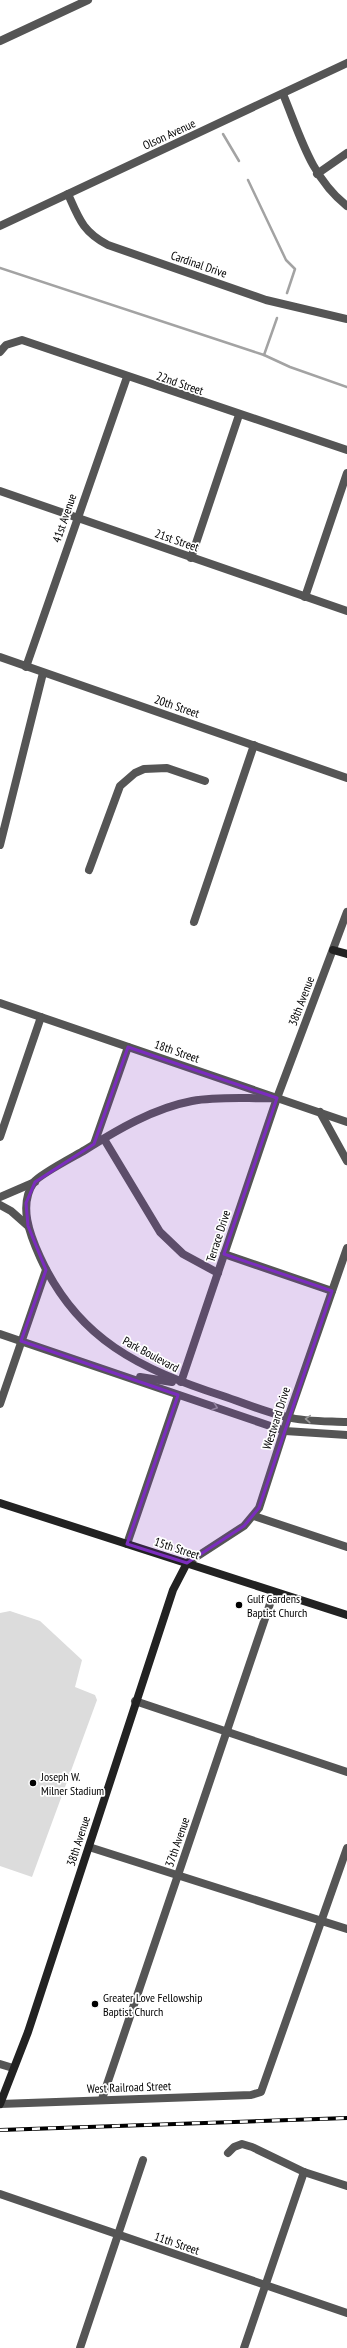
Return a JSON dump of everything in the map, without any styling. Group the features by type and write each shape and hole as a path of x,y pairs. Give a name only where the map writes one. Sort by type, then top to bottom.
{"street":[{"path":"0,41 88,0"},
{"name":"Olson Avenue","path":"0,226 347,63"},
{"path":"282,94 317,174 326,187 347,206"},
{"path":"317,174 347,153"},
{"name":"Cardinal Drive","path":"68,194 80,222 87,232 108,245 266,300 347,319"},
{"name":"22nd Street","path":"0,352 6,345 22,340 240,416 347,450"},
{"name":"41st Avenue","path":"26,667 76,518 127,377"},
{"path":"191,558 240,416"},
{"path":"305,597 347,473"},
{"name":"21st Street","path":"0,491 347,611"},
{"name":"20th Street","path":"0,657 347,778"},
{"path":"0,846 43,673"},
{"path":"194,922 254,745"},
{"path":"90,870 120,786 135,773 144,769 167,768 205,782"},
{"name":"38th Avenue","path":"277,1098 347,912"},
{"path":"333,950 347,954"},
{"name":"18th Street","path":"0,1003 347,1122"},
{"path":"0,1137 41,1017"},
{"path":"94,1144 128,1047"},
{"path":"0,1197 35,1182 94,1144 144,1118 182,1103 215,1098 277,1098"},
{"name":"Terrace Drive","path":"181,1382 277,1098"},
{"path":"320,1112 347,1162"},
{"path":"104,1139 160,1232 183,1254 218,1273"},
{"name":"Park Boulevard","path":"35,1182 26,1203 28,1226 46,1270 66,1301 93,1332 122,1353 152,1370 181,1382 288,1418 347,1422"},
{"name":"Park Boulevard","path":"0,1205 11,1211 28,1226"},
{"name":"Westward Drive","path":"187,1563 244,1526 254,1516 259,1508 288,1418 347,1248"},
{"path":"224,1254 332,1291"},
{"path":"0,1404 46,1270"},
{"path":"0,1334 285,1431 347,1435"},
{"path":"118,1374 181,1382"},
{"path":"127,1544 178,1395"},
{"name":"15th Street","path":"0,1503 347,1615"},
{"path":"254,1516 347,1547"},
{"name":"38th Avenue","path":"0,2104 28,2032 135,1701 173,1590 187,1563"},
{"name":"37th Avenue","path":"102,2099 274,1592"},
{"path":"135,1701 347,1772"},
{"path":"89,1847 347,1929"},
{"path":"323,1922 347,1848"},
{"name":"West Railroad Street","path":"0,2104 258,2094 264,2088 323,1922"},
{"path":"0,2064 13,2068"},
{"path":"228,2153 234,2147 242,2144 258,2149 280,2162 304,2172 347,2186"},
{"path":"80,2348 143,2160"},
{"path":"244,2348 304,2172"},
{"name":"11th Street","path":"0,2194 347,2313"}],"highlighted area":[{"path":"128,1047 277,1098 224,1254 332,1291 259,1508 244,1526 187,1563 127,1544 178,1395 21,1341 46,1270 28,1226 26,1203 35,1182 94,1144"}],"shaded area":[{"name":"Joseph W. Milner Stadium","path":"10,1611 40,1621 82,1660 75,1687 95,1695 97,1700 32,1877 0,1866 0,1613"}],"waterway":[{"path":"223,134 239,161"},
{"path":"248,180 286,260 295,269 287,293"},
{"path":"0,268 264,355 290,367 347,387"},
{"path":"264,355 277,318"}],"railway":[{"path":"0,2130 347,2118"}],"place":[{"name":"Gulf Gardens Baptist Church","path":"239,1605"},
{"name":"Joseph W. Milner Stadium","path":"33,1783"},
{"name":"Greater Love Fellowship Baptist Church","path":"95,2004"}]}
